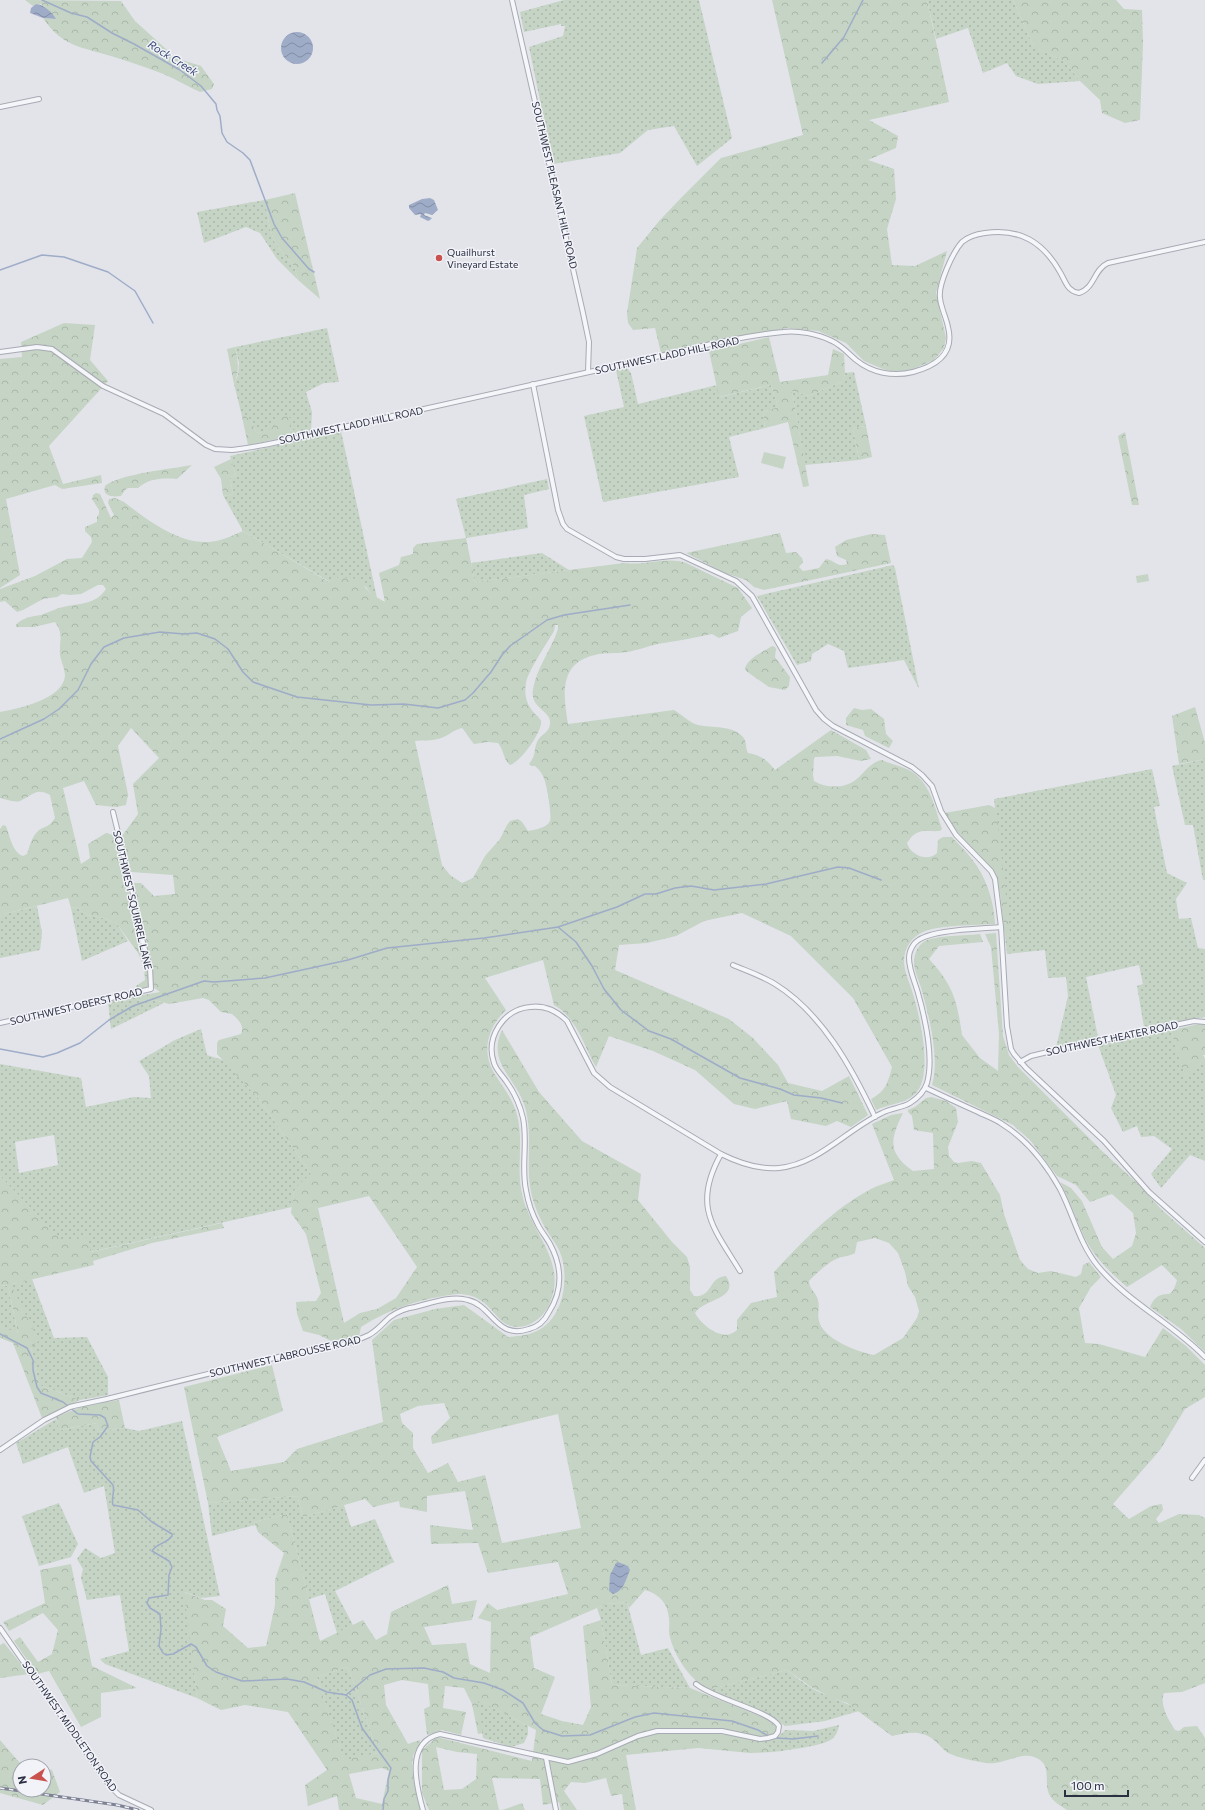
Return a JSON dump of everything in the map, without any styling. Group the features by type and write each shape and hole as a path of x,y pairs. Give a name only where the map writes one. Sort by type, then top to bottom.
{"street":[{"name":"SOUTHWEST PLEASANT HILL ROAD","path":"512,0 589,342 588,372"},
{"path":"0,107 39,98"},
{"name":"SOUTHWEST LADD HILL ROAD","path":"0,352 34,347 52,349 107,389 160,412 206,445 224,450 247,448 588,372 738,340 788,331 831,340 860,363 876,371 893,374 908,373 933,364 948,349 950,335 941,302 940,288 958,248 965,240 972,236 982,233 1003,231 1017,233 1029,239 1048,255 1059,270 1069,289 1079,293 1086,290 1099,269 1108,262 1205,242"},
{"path":"533,384 558,510 563,524 567,529 616,557 624,559 645,559 680,555 736,580 745,587 752,596 816,710 824,719 833,726 896,758 926,779 934,792 941,811 956,835 991,871 995,879 1001,927 1008,1038 1011,1049 1020,1062 1104,1141 1149,1192 1205,1242"},
{"name":"SOUTHWEST SQUIRREL LANE","path":"113,812 133,894 135,914 150,967 152,989"},
{"path":"1001,927 938,932 920,939 911,950 909,958 910,968 920,1000 927,1036 929,1062 926,1088 1001,1123 1017,1135 1034,1152 1059,1188 1082,1240 1098,1266 1137,1304 1193,1345 1205,1357"},
{"path":"733,965 776,985 810,1014 827,1033 852,1070 875,1117"},
{"name":"SOUTHWEST OBERST ROAD","path":"0,1023 152,989"},
{"name":"SOUTHWEST LABROUSSE ROAD","path":"0,1450 44,1420 63,1410 80,1404 120,1396 306,1351 351,1342 370,1335 390,1317 409,1308 454,1299 464,1299 479,1304 493,1320 503,1328 516,1332 529,1330 541,1322 548,1314 559,1290 560,1279 558,1264 554,1252 538,1226 526,1191 523,1163 525,1130 520,1108 508,1083 494,1064 492,1057 495,1033 501,1021 519,1009 540,1006 560,1014 567,1021 594,1073 610,1087 721,1154 751,1166 778,1168 792,1165 815,1156 875,1117 890,1110 910,1104 921,1095 926,1088"},
{"name":"SOUTHWEST HEATER ROAD","path":"1020,1062 1031,1056 1077,1045 1194,1021 1205,1022"},
{"path":"721,1154 711,1173 708,1185 707,1204 714,1229 740,1271"},
{"path":"1192,1478 1205,1460"},
{"name":"SOUTHWEST MIDDLETON ROAD","path":"0,1628 109,1785 119,1795 151,1810"},
{"path":"424,1810 417,1782 416,1758 423,1744 436,1735 446,1734 564,1762 597,1754 638,1736 657,1730 722,1731 760,1739 775,1736 778,1732 779,1726 770,1718 713,1694 696,1684"},
{"path":"546,1758 556,1810"}],"green space":[{"path":"25,0 121,1 135,21 176,58 201,66 214,84 212,89 200,92 169,76 73,44 65,40 50,28 43,18 56,19 41,4 36,4 33,6"},
{"path":"564,0 699,0 732,138 697,166 674,126 648,130 620,153 553,164 529,47 563,36 565,26 561,26 561,24 524,32 520,12"},
{"path":"772,0 927,0 949,102 869,120 898,136 896,148 868,160 894,169 896,199 887,229 892,265 915,266 947,251 936,293 946,338 944,348 934,360 913,369 898,373 883,369 864,361 846,343 818,331 787,328 661,353 655,328 633,330 628,323 627,313 637,248 660,220 721,158 803,135"},
{"path":"927,0 1013,0 1034,47 1064,61 1080,81 1038,84 1016,76 1007,63 983,73 968,28 936,39"},
{"path":"1013,0 1116,0 1124,9 1142,10 1143,44 1140,120 1125,123 1102,113 1100,100 1080,81 1064,61 1034,47"},
{"path":"295,193 320,299 298,280 294,266 275,243 270,229 265,200"},
{"path":"265,200 270,229 275,243 294,266 298,280 277,259 260,233 246,227 204,243 197,212"},
{"path":"64,323 95,325 90,360 108,381 49,446 63,484 101,475 102,483 62,489 55,485 6,499 20,575 0,588 0,359 22,357 21,342"},
{"path":"327,328 339,382 324,383 306,392 312,412 311,431 300,434 299,429 289,431 274,426 270,431 257,433 251,421 241,412 234,384 238,375 239,363 235,347"},
{"path":"769,337 780,382 828,375 833,349 844,354 845,373 843,381 809,396 792,391 809,486 803,487 788,422 765,428 763,412 778,407 771,385 719,397 709,351"},
{"path":"235,347 238,366 234,384 227,349"},
{"path":"627,368 631,373 638,404 717,385 720,397 771,385 778,407 763,412 765,428 729,437 739,477 603,502 584,416 624,407 616,370"},
{"path":"854,372 866,426 853,428 859,460 805,465 792,391 809,396 843,381 845,373"},
{"path":"241,412 251,421 257,433 271,428 279,415 291,418 289,431 299,429 300,434 248,445"},
{"path":"866,426 872,457 859,460 853,428"},
{"path":"341,431 377,598 371,594 366,587 340,577 330,582 243,531 223,495 229,496 233,493 230,478 236,476 230,456"},
{"path":"1125,432 1139,505 1132,505 1118,436"},
{"path":"764,452 786,457 783,469 761,463"},
{"path":"231,459 236,476 230,478 233,493 229,496 223,495 221,479 214,467"},
{"path":"192,465 177,479 152,480 138,488 128,488 121,496 109,496 104,490 105,486 122,478 146,472"},
{"path":"547,479 549,489 524,495 528,528 466,538 456,499"},
{"path":"96,493 100,494 111,518 114,515 108,503 109,499 115,498 124,502 168,532 194,541 207,542 220,540 243,531 329,582 340,577 358,579 371,594 385,602 379,573 399,565 401,557 413,554 413,548 417,544 466,538 475,582 624,563 631,564 671,560 686,563 738,588 752,608 741,617 738,631 719,638 712,634 658,644 622,653 599,654 583,659 575,665 569,672 566,681 565,702 568,724 674,710 695,724 727,728 738,732 745,740 748,753 763,758 775,770 831,730 866,750 871,759 861,761 837,756 815,757 813,775 814,781 819,784 843,786 849,784 859,777 872,764 882,760 909,770 922,781 931,796 942,829 940,831 918,832 907,843 909,847 919,856 929,857 937,853 938,840 943,837 952,837 971,858 985,881 991,898 995,924 958,926 929,930 915,937 905,952 904,965 919,1017 924,1046 924,1074 921,1085 915,1094 906,1100 876,1110 871,1099 883,1090 889,1078 892,1067 853,998 791,936 742,913 704,921 676,936 647,943 619,945 615,970 729,1019 753,1038 778,1065 788,1083 822,1091 849,1076 868,1115 851,1127 837,1121 826,1126 791,1119 787,1101 755,1109 734,1104 695,1070 653,1051 609,1036 596,1067 574,1025 562,1011 554,1005 543,960 485,978 506,1010 495,1024 491,1032 487,1048 488,1056 490,1065 510,1098 517,1115 520,1135 520,1184 522,1194 533,1223 552,1262 554,1291 548,1307 541,1316 529,1325 517,1327 510,1326 505,1324 488,1306 477,1298 457,1294 419,1301 395,1309 361,1327 359,1337 335,1343 319,1335 303,1331 297,1314 296,1302 316,1301 321,1293 306,1234 291,1213 294,1191 298,1185 311,1174 259,1099 217,1054 217,1043 219,1040 241,1034 242,1028 240,1023 232,1014 221,1012 209,1000 203,998 169,1004 155,1000 140,1001 137,999 137,996 160,992 153,987 151,965 134,883 141,883 154,896 175,894 173,875 131,872 122,836 138,814 133,784 159,758 131,728 118,746 128,794 126,805 116,807 96,805 84,781 63,788 81,864 90,858 88,844 106,833 116,836 138,934 148,966 149,986 136,991 136,986 145,980 144,967 138,953 117,924 104,918 87,915 76,907 71,908 68,898 0,915 0,829 3,825 6,826 16,851 23,856 27,854 37,832 49,825 55,818 50,795 45,793 34,793 20,801 0,798 0,712 38,702 48,697 57,691 65,676 60,655 60,634 58,626 55,622 34,627 16,627 16,625 27,618 41,615 59,608 91,601 102,594 106,589 103,585 98,585 81,594 62,594 57,597 43,599 17,612 5,601 0,602 0,589 35,576 67,559 82,558 92,542 91,537 85,531 85,527 97,522 97,517 99,514 99,510 92,499 93,495","holes":["555,625 558,625 558,629 538,673 533,689 535,702 549,717 549,728 538,740 534,755 529,764 537,768 546,784 550,821 543,827 528,831 518,819 510,821 500,839 485,856 473,878 462,883 450,875 442,865 415,741 438,739 462,728 474,744 488,742 498,743 510,765 519,759 535,739 541,726 541,720 532,710 526,699 525,692 527,678 554,631","369,1196 417,1267 396,1298 377,1309 360,1313 344,1323 318,1208"]},
{"path":"780,533 786,553 796,552 802,558 803,562 799,567 803,571 819,568 826,559 841,565 847,564 846,560 837,556 835,547 846,540 871,534 885,535 891,563 764,590 754,587 746,580 725,573 686,553"},
{"path":"542,553 569,570 475,582 471,563"},
{"path":"893,565 895,568 919,689 904,660 848,668 844,651 828,644 812,654 811,661 797,665 757,596"},
{"path":"1148,574 1149,581 1137,583 1136,576"},
{"path":"772,646 776,649 775,657 790,677 789,686 785,690 769,687 746,671 745,668 753,658"},
{"path":"1195,707 1205,743 1205,759 1179,764 1172,716"},
{"path":"854,708 862,710 871,709 884,719 886,734 893,741 889,748 865,736 863,730 846,725 846,718"},
{"path":"1205,759 1205,880 1203,880 1193,825 1185,825 1172,766"},
{"path":"1152,769 1160,806 1154,807 1167,873 1187,883 1176,899 1179,919 1191,918 1198,948 1205,949 1205,1017 1144,1027 1137,986 1143,984 1139,965 1086,977 1098,1037 1056,1048 1068,996 1066,977 1048,978 1045,950 1007,954 1005,937 1009,935 994,799"},
{"path":"989,805 995,808 997,816 1010,932 1009,935 1005,937 1000,893 993,872 959,834 945,813"},
{"path":"37,906 42,933 40,950 0,958 0,915"},
{"path":"76,907 87,915 104,918 117,924 128,941 82,961 71,908"},
{"path":"996,933 1003,1036 1009,1055 1018,1067 1103,1152 1137,1183 1162,1210 1205,1248 1205,1352 1181,1329 1150,1307 1156,1298 1173,1291 1177,1280 1162,1265 1127,1287 1096,1256 1088,1244 1060,1182 1071,1188 1082,1201 1102,1247 1113,1259 1132,1246 1136,1233 1133,1213 1112,1194 1090,1202 1076,1185 1057,1176 1030,1140 1013,1125 932,1085 935,1063 933,1038 928,1013 915,969 914,962 918,947 930,939 980,934 983,942 939,946 929,959 944,977 953,994 956,1002 962,1035 980,1058 998,1071 999,1034 991,947 985,934"},
{"path":"137,996 137,999 140,1001 155,1000 164,1003 111,1029 108,1002"},
{"path":"1199,1024 1205,1025 1205,1055 1203,1055 1205,1058 1186,1080 1171,1030"},
{"path":"201,1029 207,1055 223,1060 259,1099 311,1174 294,1191 292,1207 90,1252 63,1242 0,1176 0,1064 81,1078 86,1107 134,1097 151,1098 149,1076 139,1061 175,1040","holes":["54,1135 58,1165 19,1173 15,1142"]},
{"path":"502,1030 539,1092 582,1141 641,1174 638,1200 672,1242 687,1257 690,1267 690,1290 694,1296 704,1294 716,1280 720,1277 726,1276 729,1284 729,1290 719,1298 699,1308 695,1313 708,1328 720,1334 732,1334 737,1330 737,1320 751,1303 777,1297 774,1272 819,1226 857,1197 894,1180 872,1124 891,1115 903,1113 896,1130 893,1144 898,1157 913,1171 934,1169 933,1133 914,1130 912,1116 908,1112 908,1110 915,1107 926,1098 931,1097 946,1101 956,1108 958,1122 948,1147 949,1156 954,1162 958,1163 972,1161 981,1163 1000,1195 1004,1214 1020,1260 1028,1269 1038,1273 1051,1271 1076,1277 1081,1274 1083,1265 1089,1262 1101,1277 1091,1287 1079,1308 1085,1343 1099,1344 1145,1357 1163,1328 1186,1346 1205,1365 1205,1397 1185,1409 1160,1450 1113,1504 1129,1519 1151,1506 1162,1504 1163,1510 1156,1519 1159,1523 1179,1514 1199,1515 1205,1518 1205,1683 1182,1692 1164,1693 1163,1702 1168,1717 1175,1730 1179,1731 1184,1727 1197,1726 1205,1738 1205,1810 1067,1810 1050,1797 1045,1767 1040,1760 1034,1757 1020,1756 999,1762 986,1763 962,1758 948,1753 930,1737 919,1733 892,1736 847,1703 832,1698 811,1687 787,1670 707,1690 695,1680 679,1660 669,1634 668,1613 665,1604 655,1594 645,1590 629,1608 627,1602 607,1604 530,1637 534,1668 555,1677 541,1714 562,1721 583,1725 591,1707 583,1626 601,1620 612,1685 690,1688 767,1719 777,1727 775,1733 764,1737 757,1737 723,1729 678,1728 679,1732 737,1735 758,1741 774,1752 750,1753 698,1748 626,1755 636,1810 624,1810 622,1794 611,1796 606,1778 585,1783 571,1782 564,1791 577,1810 561,1810 559,1802 543,1805 540,1779 492,1778 499,1810 429,1810 422,1793 422,1750 437,1737 532,1761 536,1730 478,1700 483,1733 478,1734 472,1704 464,1688 445,1686 443,1708 466,1712 461,1735 442,1730 427,1735 424,1709 430,1706 428,1684 402,1680 384,1685 386,1705 408,1744 420,1740 412,1762 412,1769 416,1792 422,1810 339,1810 337,1796 308,1806 305,1785 327,1770 288,1712 245,1705 221,1710 197,1698 184,1592 205,1600 212,1600 226,1609 223,1626 248,1648 266,1646 275,1605 275,1580 284,1553 258,1532 254,1522 287,1514 320,1641 363,1620 376,1640 387,1634 391,1612 448,1585 452,1604 477,1600 472,1620 424,1627 432,1645 466,1643 470,1664 490,1673 491,1622 478,1618 488,1603 497,1610 568,1594 558,1562 488,1573 478,1543 431,1544 430,1525 473,1530 465,1491 427,1496 427,1512 400,1507 399,1501 373,1507 365,1499 303,1517 297,1496 208,1503 184,1387 272,1365 283,1411 217,1437 231,1471 284,1462 297,1449 383,1422 372,1340 394,1320 435,1309 464,1305 508,1337 532,1333 542,1328 550,1320 557,1311 564,1289 564,1266 560,1252 542,1222 532,1197 529,1181 529,1137 527,1115 520,1094 500,1060 498,1041","holes":["875,1238 889,1243 898,1253 908,1286 915,1297 919,1311 917,1318 903,1338 874,1355 842,1344 822,1328 818,1316 818,1300 809,1284 809,1281 831,1262 855,1253 857,1242","444,1403 450,1418 431,1437 432,1444 558,1414 581,1528 502,1543 485,1475 458,1482 448,1463 428,1473 413,1448 413,1433 402,1423 400,1414 418,1406","348,1667 378,1753 344,1760 317,1677","436,1747 457,1752 477,1754 476,1779 462,1789 444,1790","382,1768 389,1771 382,1804 356,1798 349,1774"]},
{"path":"1171,1030 1186,1079 1205,1058 1205,1161 1190,1155 1161,1188 1151,1174 1172,1149 1154,1136 1141,1137 1137,1126 1123,1132 1111,1108 1116,1095 1098,1045"},
{"path":"0,1176 63,1241 86,1236 91,1252 222,1223 224,1228 152,1243 93,1261 94,1265 12,1284 12,1287 39,1341 31,1347 39,1385 80,1400 42,1418 13,1343 0,1338 0,1326 18,1333 8,1286 0,1285"},
{"path":"32,1279 54,1338 87,1337 108,1377 108,1395 80,1400 39,1385 31,1347 11,1287 12,1284"},
{"path":"0,1285 8,1286 18,1334 0,1326"},
{"path":"119,1400 125,1428 98,1432 97,1423 59,1430 56,1417 83,1406"},
{"path":"56,1419 60,1430 97,1423 98,1432 125,1428 139,1431 182,1421 220,1596 201,1598 185,1592 197,1698 105,1664 100,1659 129,1651 120,1595 87,1600 81,1578 83,1569 77,1559 85,1548 101,1558 115,1553 104,1486 84,1493 68,1447 23,1464 16,1443"},
{"path":"297,1496 303,1517 344,1505 351,1527 375,1519 394,1562 335,1591 353,1625 337,1633 325,1594 309,1599 287,1514 254,1522 255,1525 212,1536 208,1503"},
{"path":"59,1503 78,1544 71,1557 39,1566 22,1516"},
{"path":"71,1564 92,1666 137,1688 101,1693 101,1717 81,1727 49,1671 37,1674 14,1641 20,1637 38,1662 52,1654 58,1630 43,1613 9,1631 3,1622 45,1603 40,1570"},
{"path":"627,1602 641,1655 668,1648 690,1688 612,1685 601,1620 597,1608 607,1604"},
{"path":"4,1643 29,1674 0,1678 0,1645"},
{"path":"348,1667 378,1753 344,1761 317,1677"},
{"path":"787,1670 810,1687 859,1711 825,1721 785,1726 768,1715 707,1690"},
{"path":"477,1699 528,1726 528,1734 524,1743 511,1747 483,1738"},
{"path":"839,1725 838,1731 832,1739 821,1744 774,1752 758,1741 773,1739 785,1730 813,1731"},
{"path":"0,1740 16,1758 12,1758 12,1796 0,1793"},
{"path":"52,1770 60,1792 43,1805 18,1798 52,1798"},
{"path":"522,1803 525,1810 502,1810"}],"water":[{"path":"36,4 48,9 56,19 43,18 30,13 31,8"},
{"path":"294,32 300,32 310,39 313,48 312,54 306,61 300,64 294,64 284,57 281,51 281,45 288,35"},
{"path":"430,198 434,200 438,210 432,215 425,213 424,215 432,218 428,221 420,217 421,214 415,215 409,208 409,205 422,199"},
{"path":"618,1562 628,1566 630,1570 626,1581 620,1590 613,1594 609,1591 610,1575"}],"waterway":[{"name":"Rock Creek","path":"42,0 71,13 87,17 112,33 180,70 201,86 216,104 220,116 222,133 227,142 250,160 274,224 282,238 309,269 314,272"},
{"path":"822,63 844,37 863,0"},
{"path":"0,270 42,255 64,257 108,272 135,291 153,323"},
{"path":"0,739 44,719 59,709 78,690 91,664 104,647 124,638 160,632 184,634 197,633 215,639 228,649 243,672 253,682 297,697 371,705 404,704 438,708 465,700 491,672 510,646 547,620 564,615 630,605"},
{"path":"0,1049 43,1057 57,1053 80,1043 109,1020 133,1006 204,981 214,982 265,978 348,960 387,948 484,938 558,927 617,907 645,894 656,894 675,888 691,886 714,890 766,884 838,867 849,868 881,880"},
{"path":"558,927 576,942 592,966 604,989 621,1010 649,1031 671,1039 740,1078 780,1089 794,1095 821,1098 842,1103"},
{"path":"0,1334 27,1348 33,1360 33,1370 37,1387 41,1393 63,1402 78,1414 100,1415 105,1418 108,1426 100,1437 93,1442 90,1457 91,1461 113,1485 113,1505 138,1510 152,1522 172,1534 170,1539 156,1546 152,1551 169,1561 172,1567 169,1575 168,1595 149,1598 147,1603 150,1608 160,1614 161,1629 159,1646 163,1653 166,1655 173,1654 191,1644 196,1647 207,1666 216,1672 242,1681 287,1679 304,1682 327,1692 346,1695 352,1700 362,1728 391,1768 388,1780 388,1791 384,1799 383,1810"},
{"path":"346,1695 370,1675 386,1669 424,1668 443,1672 454,1678 484,1683 503,1690 523,1703 535,1723 543,1730 562,1736 590,1735 635,1717 654,1713 732,1721 758,1730 770,1737"},
{"path":"775,1738 793,1739 818,1736"}],"railway":[{"path":"0,1788 117,1805 138,1810"}],"place":[{"name":"Quailhurst Vineyard Estate","path":"439,258"}]}
